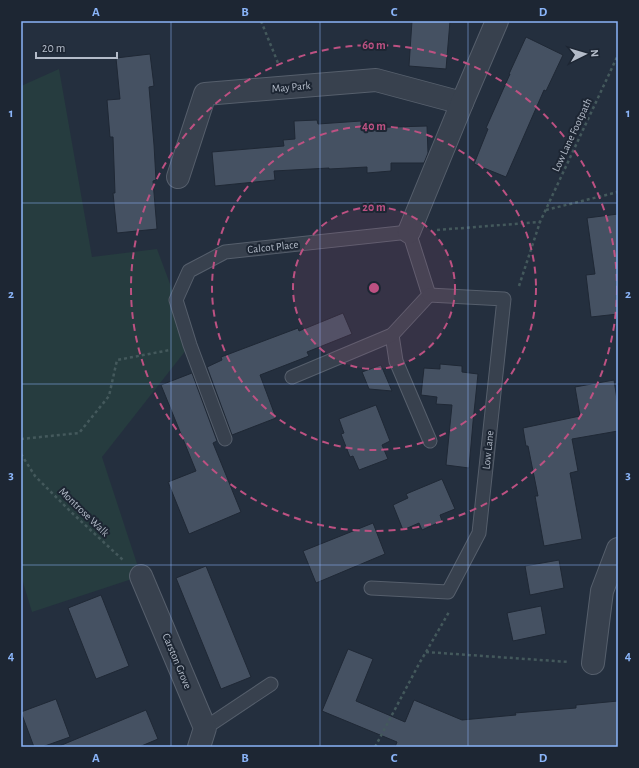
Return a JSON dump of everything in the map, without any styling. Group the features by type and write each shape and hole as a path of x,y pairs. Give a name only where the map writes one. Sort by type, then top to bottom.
{"street":[{"path":"409,232 497,21"},
{"name":"May Park","path":"178,176 205,94 376,80 462,103"},
{"path":"593,663 602,591 618,549"},
{"name":"Carston Grove","path":"141,576 202,737"}],"lane":[{"path":"292,377 392,335 429,295 409,232"},
{"name":"Calcot Place","path":"224,439 190,345 176,300 190,271 225,252 409,232"},
{"name":"Low Lane","path":"371,588 448,592 479,533 504,299 429,295"},
{"path":"392,335 396,361 430,441"},
{"path":"202,737 271,684"}],"path":[{"path":"261,21 288,88"},
{"name":"Low Lane Footpath","path":"409,232 540,222 618,55"},
{"path":"546,210 618,192"},
{"path":"21,439 79,433 109,396 117,360 190,345"},
{"name":"Montrose Walk","path":"21,454 36,476 71,512 141,576"},
{"path":"426,652 593,663"}],"green space":[{"path":"59,69 92,257 157,249 176,300 190,345 102,457 141,576 32,612 21,576 21,86"}],"building":[{"path":"412,21 450,21 446,69 409,66"},
{"path":"526,37 563,55 546,91 544,90 506,177 474,164 488,129 486,128"},
{"path":"150,54 154,86 149,87 156,180 153,181 157,229 117,233 113,193 115,193 113,137 110,137 107,100 120,99 116,58"},
{"path":"317,120 318,124 361,121 361,128 427,126 428,153 424,163 391,163 391,171 367,173 367,167 274,171 275,180 215,186 212,152 284,146 283,140 295,139 294,121"},
{"path":"618,214 618,314 591,317 586,275 595,274 587,218"},
{"path":"343,313 352,334 307,352 309,356 260,375 276,418 232,435 207,367 222,360 221,357 298,328 299,331"},
{"path":"440,364 462,366 462,372 478,374 469,468 446,465 452,405 436,404 437,397 421,395 424,368 440,369"},
{"path":"381,365 392,391 369,389 362,372"},
{"path":"192,373 217,441 213,443 241,512 189,534 168,482 196,471 161,385"},
{"path":"614,380 618,406 618,431 572,439 578,471 570,473 582,539 544,546 535,496 538,496 523,428 580,416 575,387"},
{"path":"376,405 390,441 382,445 388,459 359,470 353,456 350,457 341,434 344,433 339,419"},
{"path":"442,479 455,509 440,515 442,521 422,530 419,523 403,530 393,505 408,498 406,494"},
{"path":"373,523 385,554 316,583 303,551"},
{"path":"559,560 564,588 530,595 525,566"},
{"path":"206,566 251,677 221,689 176,578"},
{"path":"101,595 129,666 96,679 68,608"},
{"path":"541,606 546,634 513,641 507,613"},
{"path":"348,649 373,659 356,701 405,722 414,700 462,720 516,715 515,713 576,708 576,705 618,701 618,747 395,747 397,742 322,711"},
{"path":"56,699 70,737 42,747 34,747 21,712"},
{"path":"146,710 158,739 139,747 57,747"}]}
